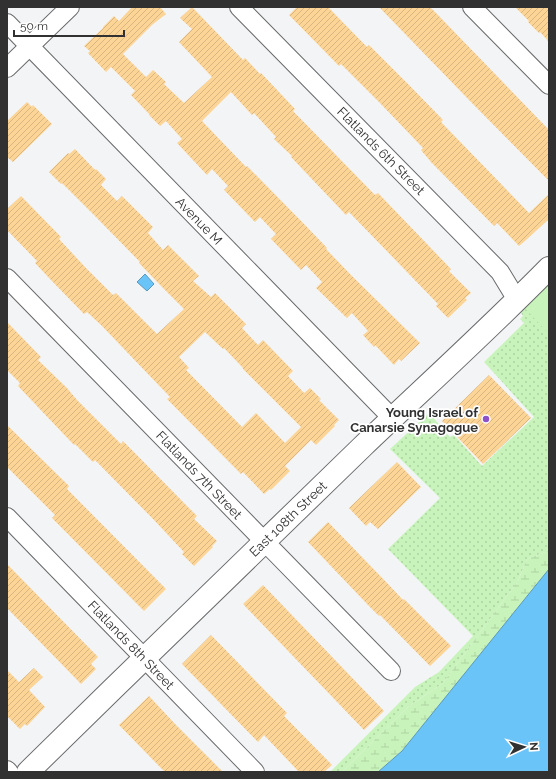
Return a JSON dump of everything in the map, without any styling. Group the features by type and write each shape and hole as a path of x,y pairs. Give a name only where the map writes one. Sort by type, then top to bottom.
{"street":[{"path":"7,68 70,7"},
{"name":"Flatlands 6th Street","path":"238,7 500,272 517,300"},
{"path":"472,7 549,85"},
{"name":"Avenue M","path":"7,24 392,418"},
{"name":"East 108th Street","path":"28,772 264,541 549,268"},
{"name":"Flatlands 7th Street","path":"7,278 391,671"},
{"name":"Flatlands 8th Street","path":"7,517 255,772"}],"green space":[{"path":"549,269 549,334 517,300"},
{"path":"549,283 549,549 548,551 527,559 518,581 442,684 409,706 342,772 330,772 415,687 439,672 473,636 388,549 440,498 390,449 429,413 450,437 454,435 482,466 534,417 484,362 524,323 520,319 523,316 520,311"},
{"path":"549,549 549,569 402,751 378,772 342,772 409,706 442,684 518,581 527,559 548,551"}],"water":[{"path":"145,274 154,284 147,291 137,282"},
{"path":"549,569 549,772 378,772 402,751"}],"building":[{"path":"132,7 160,7 166,14 152,25 123,54 146,77 153,70 166,82 164,84 184,103 212,77 179,42 192,29 180,18 192,7 243,60 245,58 260,74 261,73 295,109 293,111 375,195 378,193 451,269 449,271 471,293 465,298 467,300 448,318 436,306 438,304 349,212 346,215 291,157 292,156 274,139 276,137 254,113 252,115 231,92 202,121 306,226 351,275 420,343 401,361 399,359 394,365 363,335 368,331 352,313 347,318 316,288 322,282 306,265 301,270 271,239 276,234 260,217 255,222 224,190 228,186 212,169 207,175 177,143 182,139 166,121 160,126 131,95 135,91 111,67 106,72 88,53 90,51 84,46 114,16 119,21"},
{"path":"297,7 328,7 367,47 369,45 409,85 443,120 441,122 529,213 549,194 549,219 519,246 497,223 494,226 431,162 421,150 423,148 380,103 341,64 339,66 289,15"},
{"path":"379,7 430,7 437,14 549,130 549,181 470,101"},
{"path":"515,7 549,7 549,42 528,22 529,21"},
{"path":"27,102 32,107 33,105 52,124 13,162 7,157 7,121"},
{"path":"75,149 95,170 96,169 106,179 101,185 117,201 122,196 153,227 148,233 163,250 168,245 199,276 193,281 211,297 215,293 246,324 242,328 258,345 263,340 293,371 288,376 304,393 310,388 321,399 319,400 339,420 316,445 311,440 285,466 290,471 271,490 270,489 264,494 243,472 241,474 167,399 170,397 102,326 87,312 84,314 50,279 35,263 37,261 7,230 7,209 21,196 61,237 59,239 86,268 113,295 116,293 157,334 184,309 97,218 49,172 68,153 69,154","holes":["205,332 223,349 224,348 301,427 285,443 256,413 242,427 186,370 189,368 179,357"]},
{"path":"7,322 41,357 38,360 121,444 123,441 197,516 194,519 217,541 194,566 182,554 184,552 153,519 95,460 93,462 75,444 74,445 18,386 20,383 7,370"},
{"name":"Young Israel of Canarsie Synagogue","path":"489,375 531,418 483,464 442,421"},
{"path":"7,425 69,486 67,489 166,589 144,611 52,518 55,515 7,467"},
{"path":"397,462 421,487 378,529 370,522 366,526 349,508"},
{"path":"328,522 403,600 404,599 451,646 430,666 380,615 379,616 368,605 308,542"},
{"path":"7,564 98,657 91,664 96,669 81,684 7,608"},
{"path":"263,585 384,711 364,730 243,604"},
{"path":"211,635 287,713 284,716 332,765 324,772 299,772 264,735 258,742 182,664"},
{"path":"34,668 43,677 29,690 45,707 27,726 25,724 20,729 7,716 7,670 19,682"},
{"path":"149,696 223,772 165,772 119,725"}],"place":[{"name":"Young Israel of Canarsie Synagogue","path":"486,419"}]}
